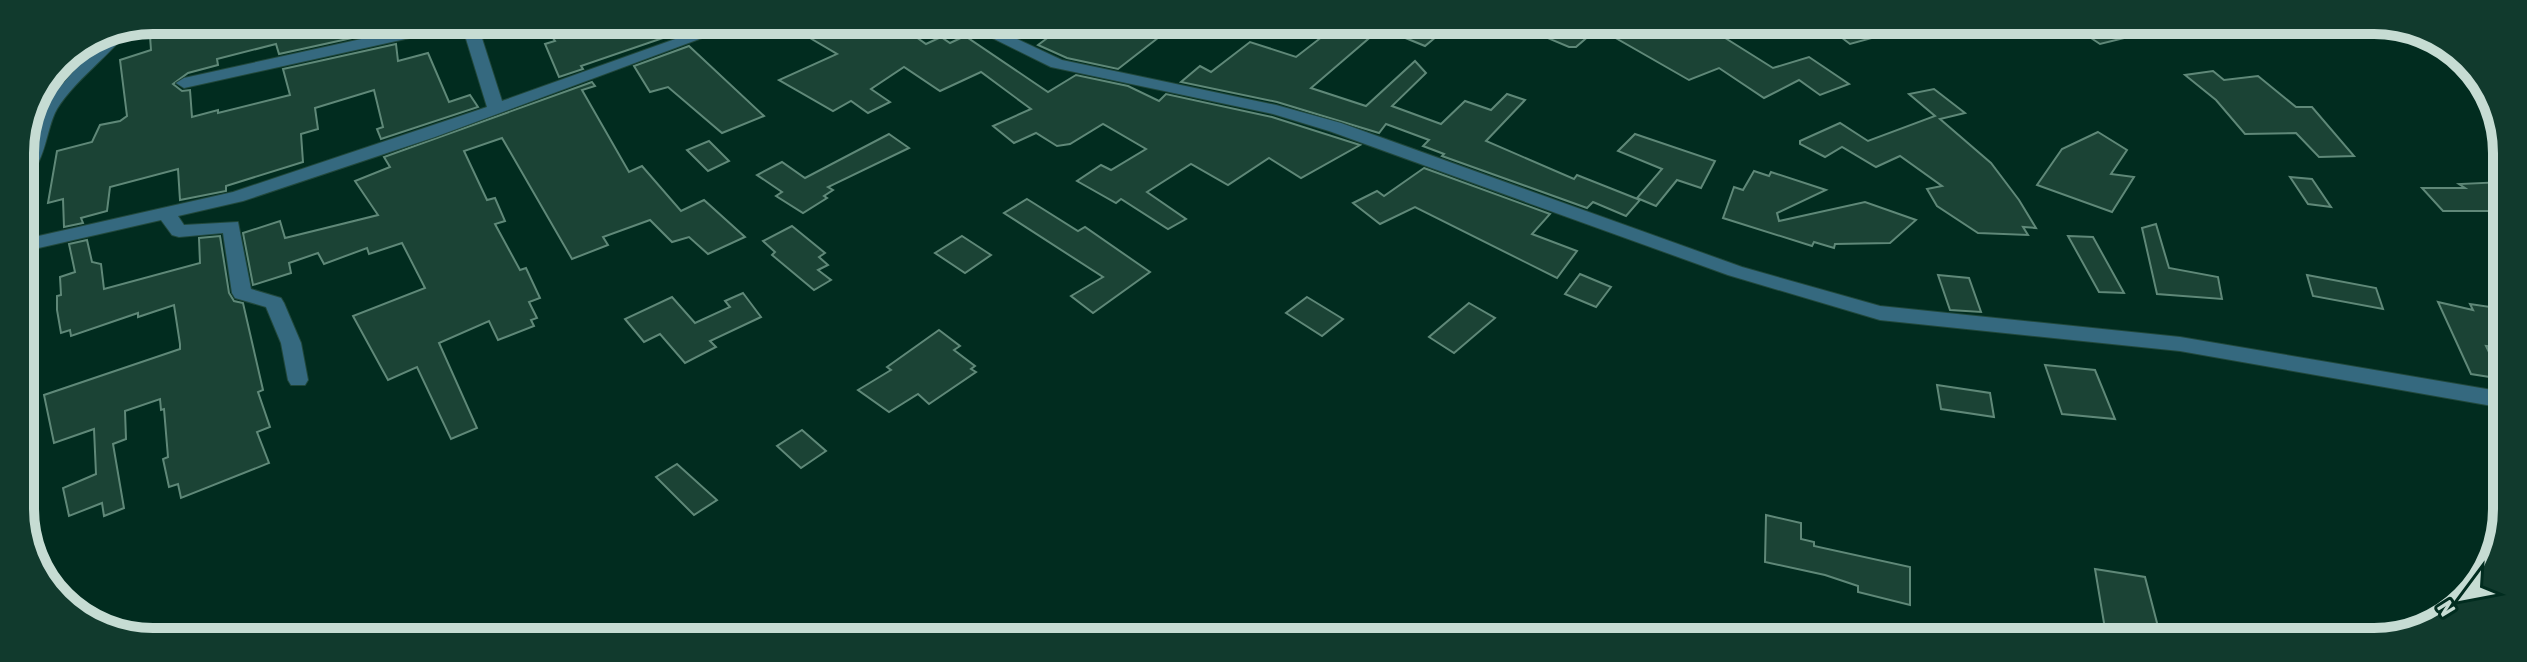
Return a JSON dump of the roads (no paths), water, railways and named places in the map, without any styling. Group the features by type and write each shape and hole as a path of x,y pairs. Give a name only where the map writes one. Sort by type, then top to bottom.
{"street":[{"path":"184,83 405,34"},
{"path":"473,34 495,107"},
{"path":"34,243 237,197 429,133 704,34"},
{"path":"993,34 1057,64 1276,110 1335,127 1735,271 1880,313 2180,344 2493,398"},
{"path":"34,150 49,108 109,42"},
{"path":"84,57 103,49"},
{"path":"165,212 179,231 231,226 242,293 274,303 291,343 298,380"}]}
